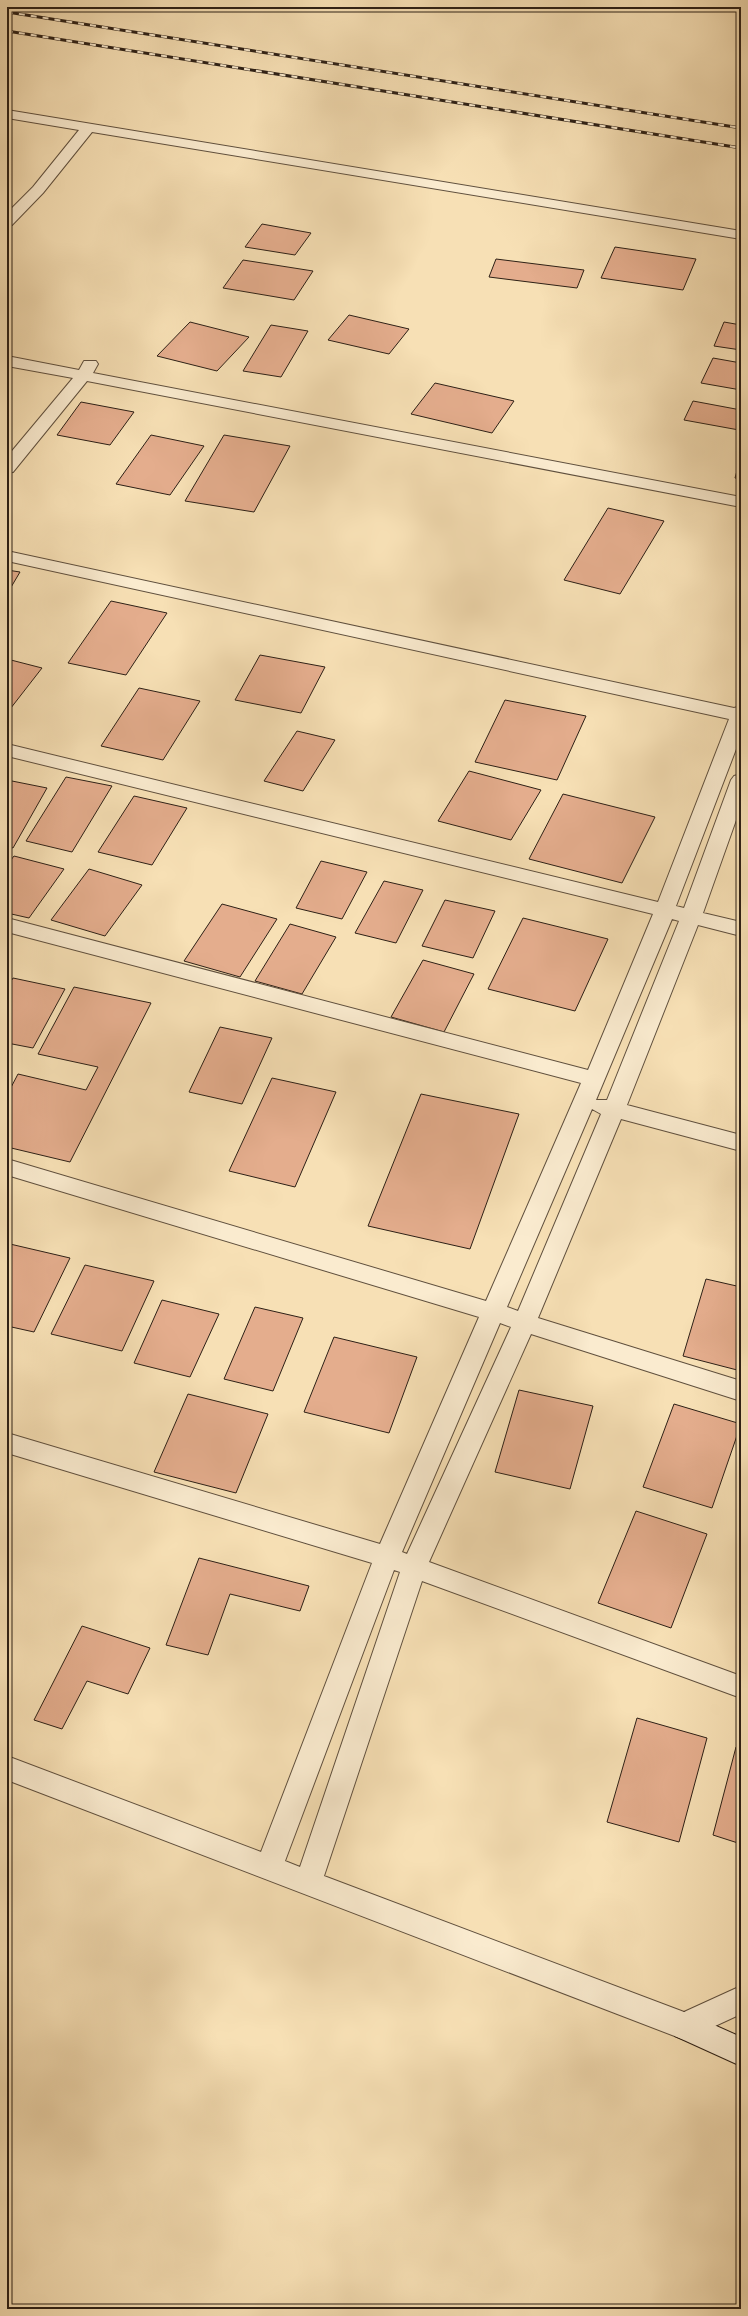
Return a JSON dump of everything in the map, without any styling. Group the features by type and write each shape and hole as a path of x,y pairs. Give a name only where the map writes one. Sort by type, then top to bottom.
{"street":[{"path":"7,114 449,185 741,235"},
{"path":"7,222 38,190 88,128"},
{"path":"7,346 87,369 741,502"},
{"path":"7,361 87,369 741,486"},
{"path":"7,468 87,369"},
{"path":"7,556 740,713 731,768 665,910 594,1079 387,1557 268,1869"},
{"path":"7,750 741,929"},
{"path":"308,1883 414,1567 525,1322 614,1110 691,917 741,780"},
{"path":"7,925 594,1079"},
{"path":"584,1102 741,1143"},
{"path":"7,1166 493,1311 741,1391"},
{"path":"7,1443 387,1557 741,1687"},
{"path":"7,1768 268,1869 371,1905 685,2026 741,2052"},
{"path":"685,2026 741,2000"}],"building":[{"path":"262,224 311,233 295,255 245,247"},
{"path":"615,247 696,259 683,290 601,278"},
{"path":"496,259 584,270 577,288 489,277"},
{"path":"243,260 313,271 294,300 223,288"},
{"path":"349,315 409,329 389,354 328,340"},
{"path":"190,322 249,337 217,371 157,356"},
{"path":"724,322 741,325 741,350 714,346"},
{"path":"271,325 308,331 281,377 243,371"},
{"path":"713,358 741,363 741,390 701,383"},
{"path":"435,383 514,401 492,433 411,414"},
{"path":"693,401 741,410 741,425 739,430 684,420"},
{"path":"81,402 134,412 110,445 57,435"},
{"path":"151,435 204,446 170,495 116,484"},
{"path":"224,435 290,446 254,512 185,501"},
{"path":"741,456 741,479 735,478"},
{"path":"608,508 664,521 620,594 564,580"},
{"path":"7,570 20,572 7,594"},
{"path":"111,601 167,613 126,675 68,663"},
{"path":"260,655 325,667 301,713 235,700"},
{"path":"7,659 42,668 7,713"},
{"path":"139,688 200,701 163,760 101,746"},
{"path":"505,700 586,716 557,780 475,762"},
{"path":"297,731 335,740 303,791 264,781"},
{"path":"469,771 541,790 511,840 438,821"},
{"path":"66,777 112,786 72,852 26,841"},
{"path":"7,780 47,788 13,848 7,846"},
{"path":"563,794 655,817 622,883 529,859"},
{"path":"134,796 187,808 152,865 98,852"},
{"path":"14,856 64,869 29,918 7,913 7,865"},
{"path":"321,861 367,872 342,919 296,908"},
{"path":"89,869 142,885 105,936 51,920"},
{"path":"384,881 423,890 396,943 355,933"},
{"path":"445,900 495,911 473,958 422,946"},
{"path":"222,904 277,919 240,977 184,961"},
{"path":"523,918 608,939 575,1011 488,989"},
{"path":"290,924 336,937 302,994 255,981"},
{"path":"423,960 474,974 444,1032 391,1017"},
{"path":"13,978 65,989 33,1048 7,1043 7,988"},
{"path":"74,987 151,1003 70,1162 7,1147 7,1095 18,1074 86,1090 98,1067 38,1054"},
{"path":"220,1027 272,1038 242,1104 189,1092"},
{"path":"272,1078 336,1092 295,1187 229,1171"},
{"path":"421,1094 519,1114 470,1249 368,1226"},
{"path":"10,1244 70,1258 34,1332 7,1326 7,1250"},
{"path":"85,1265 154,1281 122,1351 51,1334"},
{"path":"706,1279 741,1287 741,1371 683,1356"},
{"path":"162,1300 219,1314 190,1377 134,1363"},
{"path":"255,1307 303,1318 273,1391 224,1379"},
{"path":"334,1337 417,1357 389,1433 304,1412"},
{"path":"519,1390 593,1406 570,1489 495,1472"},
{"path":"188,1394 268,1414 236,1493 154,1472"},
{"path":"674,1404 741,1424 712,1508 643,1487"},
{"path":"636,1511 707,1534 671,1628 598,1603"},
{"path":"199,1558 309,1586 300,1611 230,1594 208,1655 166,1645"},
{"path":"82,1626 150,1648 128,1694 87,1681 62,1729 34,1720"},
{"path":"637,1718 707,1738 679,1842 607,1822"},
{"path":"736,1747 741,1749 741,1844 713,1835"}],"railway":[{"path":"7,12 741,128"},
{"path":"7,31 741,148"}]}
